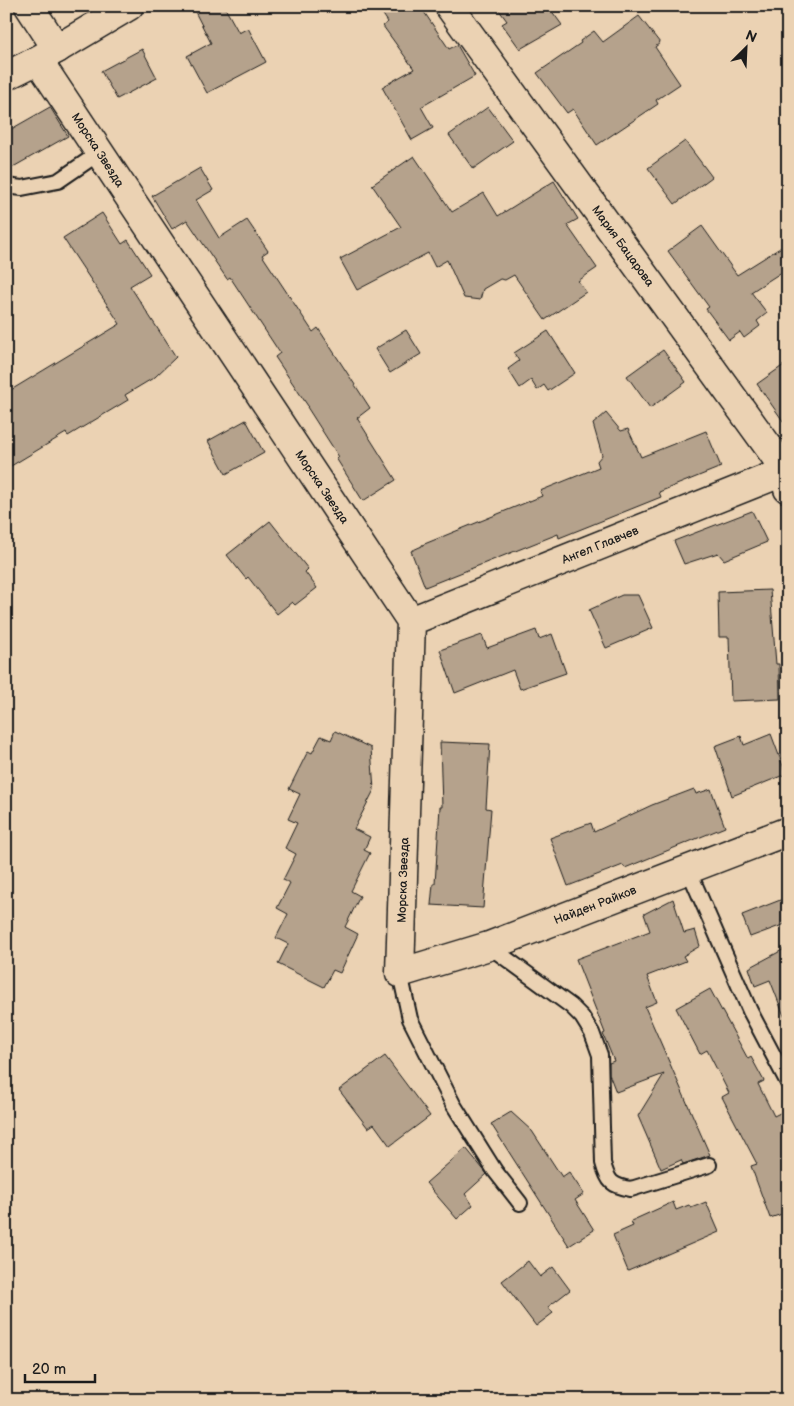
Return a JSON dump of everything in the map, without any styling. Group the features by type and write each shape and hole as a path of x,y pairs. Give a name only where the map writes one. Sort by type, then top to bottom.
{"street":[{"name":"Морска Звезда","path":"29,6 47,54 99,153 411,621 400,973"},
{"path":"6,76 129,6"},
{"name":"Мария Бацарова","path":"449,6 787,477"},
{"name":"Ангел Главчев","path":"411,621 787,477"},
{"name":"Найден Райков","path":"400,973 488,946 788,830"}],"lane":[{"path":"6,186 22,188 58,181 99,153"},
{"path":"688,869 750,1011 788,1083"},
{"path":"488,946 571,1006 582,1017 592,1033 600,1055 603,1163 607,1178 618,1187 631,1189 709,1165"},
{"path":"400,973 410,1019 454,1104 495,1171 520,1203"}],"building":[{"path":"192,6 224,6 239,33 248,28 266,62 207,93 187,56 211,43"},
{"path":"392,6 420,6 449,49 457,45 475,76 421,107 433,128 412,140 382,87 414,69 383,26 388,22 382,13"},
{"path":"496,6 548,6 562,25 520,49 502,24 507,21"},
{"path":"639,16 660,43 655,47 680,84 656,100 658,104 597,145 573,109 567,113 537,73 581,43 580,41 594,31 603,42"},
{"path":"142,49 157,78 117,99 101,71"},
{"path":"50,107 68,136 6,171 6,132"},
{"path":"488,107 513,141 473,169 449,135"},
{"path":"685,141 712,177 675,204 648,168"},
{"path":"414,156 452,212 484,193 498,216 554,181 578,219 567,225 597,268 578,281 586,292 545,320 514,275 505,280 500,279 483,289 480,300 464,298 447,260 435,267 428,253 357,290 340,259 401,227 372,185"},
{"path":"200,168 213,190 196,200 219,238 247,220 268,251 262,255 313,332 318,328 370,408 357,418 396,480 363,501 336,458 339,457 308,406 275,357 280,353 230,277 227,279 187,220 172,229 152,196"},
{"path":"102,213 122,244 128,240 150,274 130,286 176,357 155,377 125,395 128,400 68,436 66,433 6,469 6,393 120,324 63,238"},
{"path":"702,226 737,275 788,243 788,268 751,292 767,313 757,321 760,326 744,338 740,332 729,340 706,309 709,307 668,251"},
{"path":"406,330 421,354 390,373 375,349"},
{"path":"548,331 575,373 548,391 544,385 537,390 531,380 520,388 508,369 519,361 514,353"},
{"path":"663,350 686,382 650,408 627,376"},
{"path":"788,362 788,428 757,384"},
{"path":"606,413 621,431 628,429 641,457 706,431 721,467 659,492 661,497 559,538 558,534 425,587 411,551 542,496 540,491 599,467 597,461 602,455 593,424"},
{"path":"246,420 264,453 226,474 208,441"},
{"path":"752,511 767,542 724,560 718,553 684,564 674,541"},
{"path":"270,521 308,569 305,572 317,588 295,605 292,602 277,614 248,577 246,579 227,555"},
{"path":"770,590 776,664 779,664 780,699 731,701 729,637 719,637 718,592"},
{"path":"622,595 638,595 653,628 606,648 589,610"},
{"path":"536,630 539,639 552,634 566,673 520,689 513,670 455,693 440,650 482,635 487,648"},
{"path":"335,731 371,748 374,790 354,829 370,837 364,850 370,853 351,891 360,896 345,927 358,934 340,973 333,970 324,987 278,964 288,944 276,938 288,914 277,908 290,883 283,880 296,854 285,848 297,823 288,819 300,794 289,789 308,751 312,753 321,736 331,740"},
{"path":"771,734 786,774 732,796 715,746 741,736 744,745"},
{"path":"440,742 490,744 486,808 491,809 483,908 431,905 433,884 435,884 440,807 442,807"},
{"path":"694,789 696,794 711,789 725,827 625,868 623,865 568,886 550,838 591,823 594,832 652,805"},
{"path":"788,897 788,923 750,937 742,915"},
{"path":"673,899 684,933 695,930 700,946 683,956 686,961 647,976 657,1002 645,1007 710,1155 683,1164 681,1160 661,1169 638,1116 664,1074 616,1092 609,1074 609,1063 614,1061 576,959 650,931 644,914"},
{"path":"788,947 788,1021 786,1021 770,980 755,986 749,968"},
{"path":"710,989 748,1059 751,1057 764,1081 758,1084 774,1116 788,1109 788,1212 770,1218 751,1166 757,1164 722,1097 729,1093 707,1050 700,1054 676,1008"},
{"path":"385,1056 430,1116 390,1146 374,1124 368,1128 339,1090"},
{"path":"511,1112 532,1131 562,1177 569,1172 584,1194 575,1200 594,1230 569,1246 491,1124"},
{"path":"466,1148 487,1174 465,1194 473,1205 457,1219 426,1183"},
{"path":"673,1202 676,1210 689,1205 691,1208 706,1202 719,1232 628,1271 613,1235 633,1226 631,1221"},
{"path":"528,1261 540,1277 553,1267 570,1290 548,1307 553,1313 536,1326 502,1281"}]}
